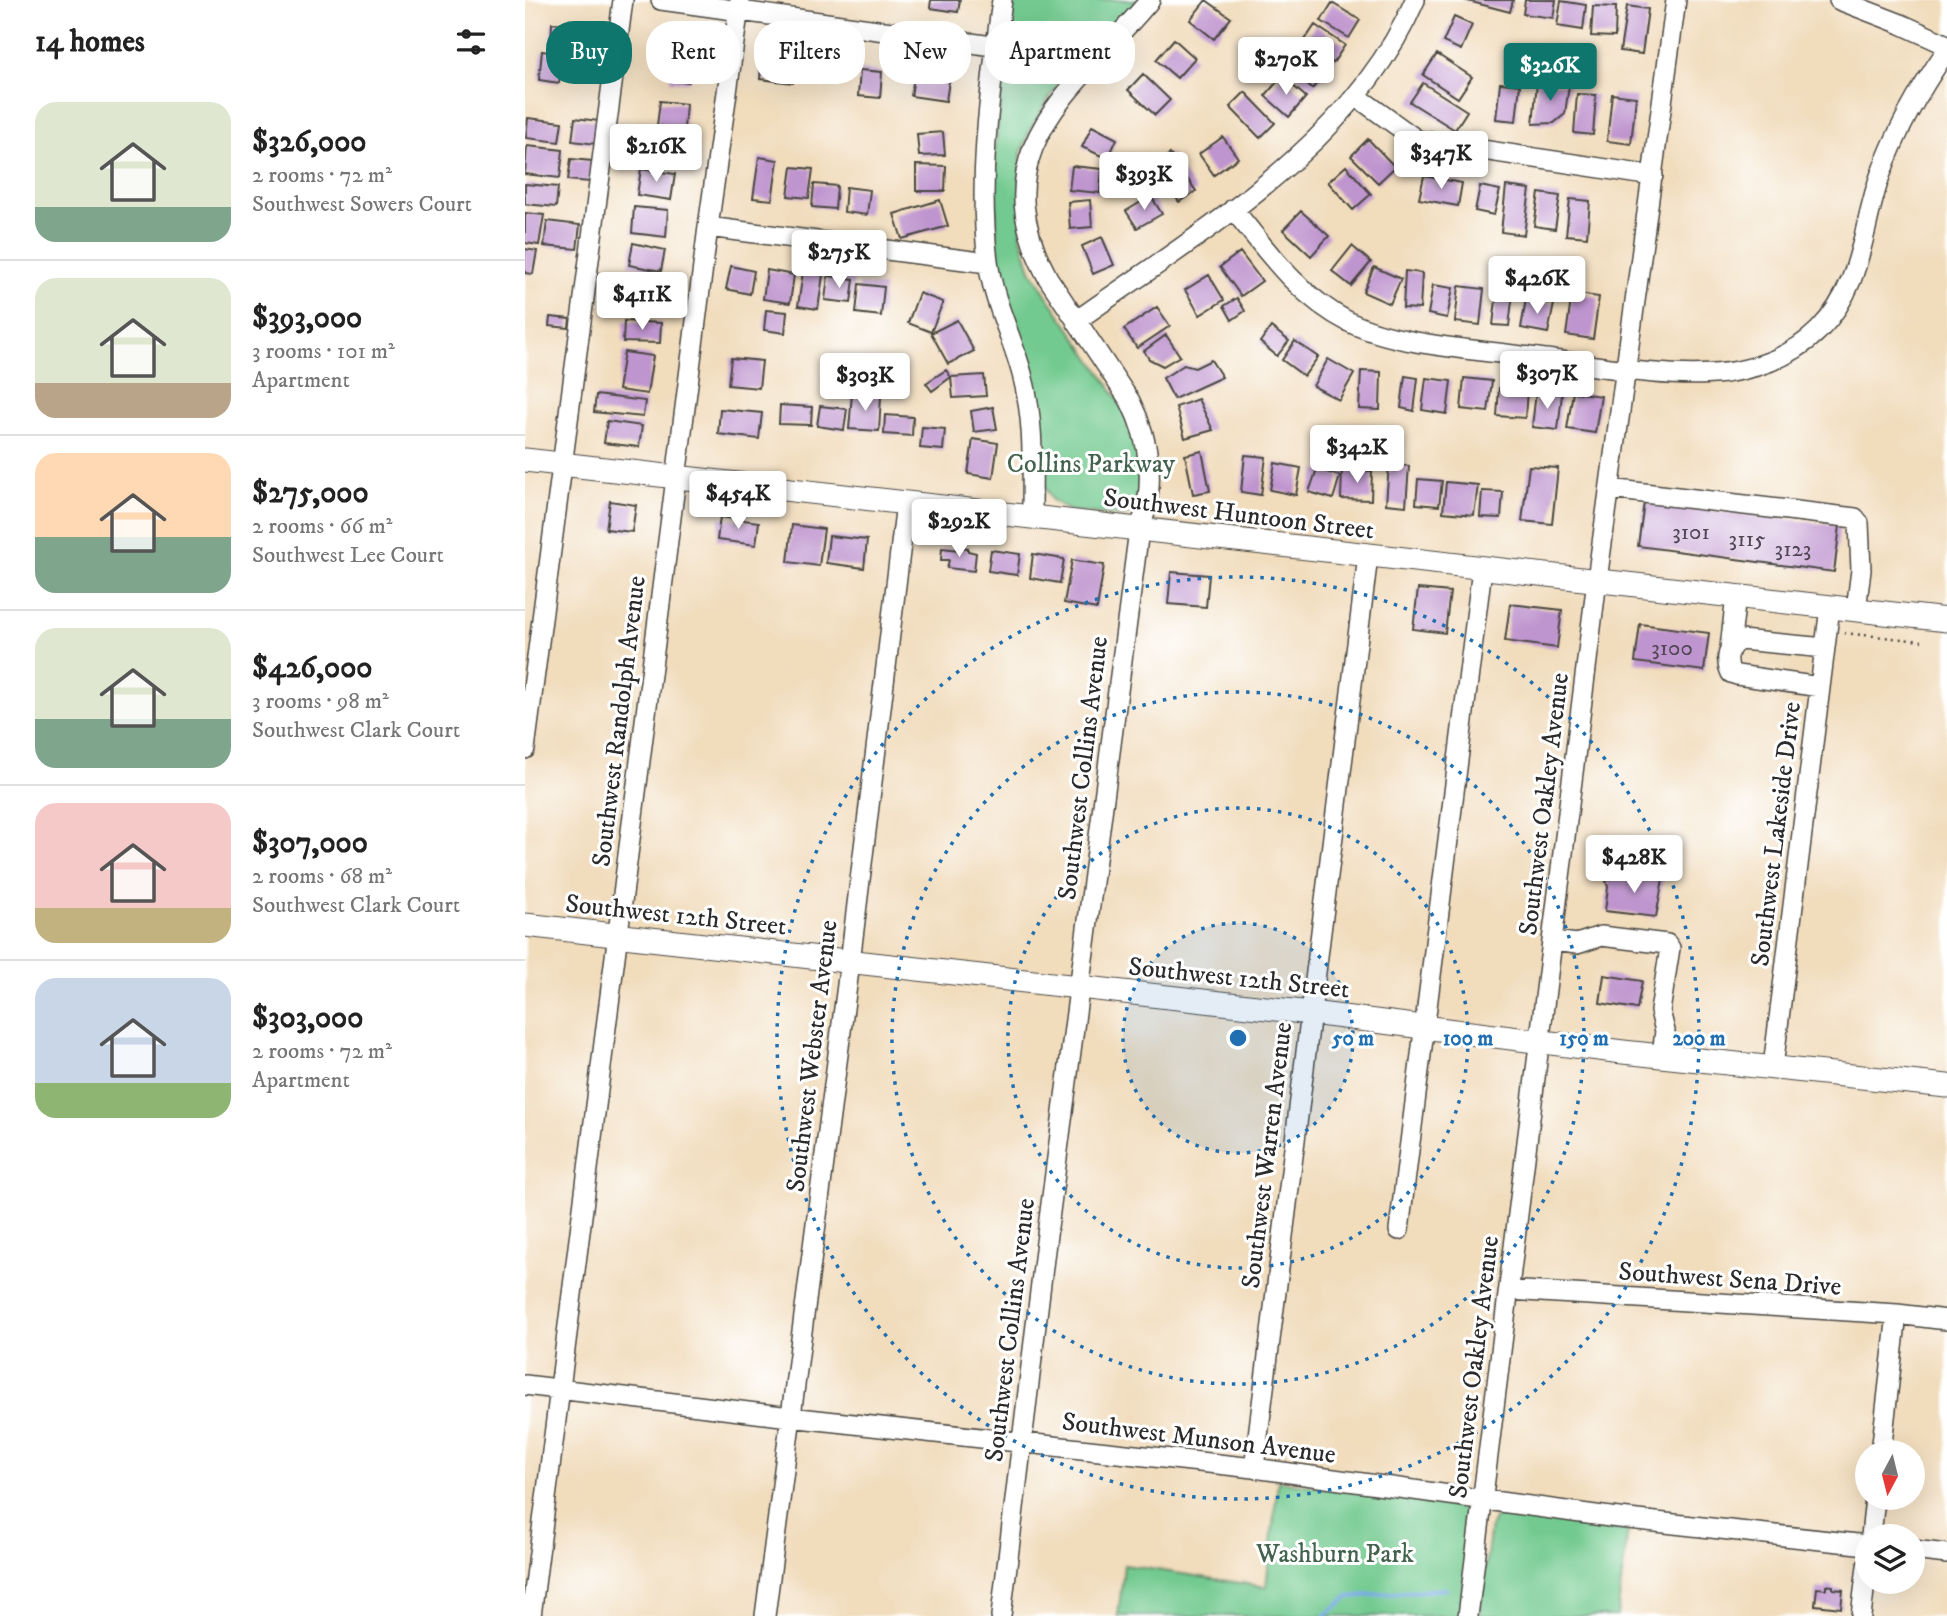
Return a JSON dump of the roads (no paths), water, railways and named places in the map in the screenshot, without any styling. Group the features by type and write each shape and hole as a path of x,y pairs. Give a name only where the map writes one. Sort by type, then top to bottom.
{"main road":[{"name":"Southwest Huntoon Street","path":"525,460 1946,619"},
{"name":"Southwest 12th Street","path":"525,925 1947,1086"}],"street":[{"path":"525,749 623,0"},
{"path":"661,0 739,5 985,44"},
{"path":"999,21 1002,0"},
{"name":"Southwest Collins Avenue","path":"1131,21 1150,0"},
{"path":"1076,321 1272,180 1356,96 1394,41 1415,0"},
{"name":"Southwest Oakley Avenue","path":"1468,1616 1597,580 1677,0"},
{"path":"1233,209 1283,271 1315,302 1370,330 1443,345 1627,369 1697,375 1756,367 1794,351 1817,332 1844,298 1854,278 1874,195 1890,150 1899,129 1947,48 1901,24 1839,0"},
{"name":"Southwest Randolph Avenue","path":"531,1616 708,227 739,5"},
{"path":"992,84 985,193 988,263 1026,391 1033,457 1032,518"},
{"name":"Southwest Collins Avenue","path":"1001,1616 1139,530 1147,511 1149,493 1146,440 1130,401 1076,321 1037,258 1028,237 1024,192 1027,165 1044,122 1075,84"},
{"path":"1356,96 1417,140 1653,176"},
{"path":"708,227 988,263"},
{"path":"1610,489 1855,518 1859,523 1861,570 1856,610"},
{"name":"Southwest Webster Avenue","path":"765,1616 850,962 906,503"},
{"name":"Southwest Warren Avenue","path":"1254,1468 1368,556"},
{"path":"1399,1230 1482,569"},
{"path":"1736,596 1727,659 1731,673 1820,687"},
{"name":"Southwest Lakeside Drive","path":"1773,1067 1830,607"},
{"path":"1730,648 1734,642 1741,640 1826,639"},
{"path":"1553,940 1577,944 1601,936 1667,944 1670,948 1660,1011 1665,1031 1662,1055"},
{"name":"Southwest Sena Drive","path":"1509,1290 1897,1314 1947,1320"},
{"path":"1882,1440 1897,1314"},
{"name":"Southwest Munson Avenue","path":"525,1385 1254,1468 1610,1517 1855,1544"},
{"path":"1925,1551 1947,1554"},
{"path":"1861,1616 1864,1594"}],"waterway":[{"path":"1324,1616 1348,1597 1446,1589"}],"park label":[{"name":"Collins Parkway","path":"1091,463"},
{"name":"Washburn Park","path":"1335,1553"}]}
